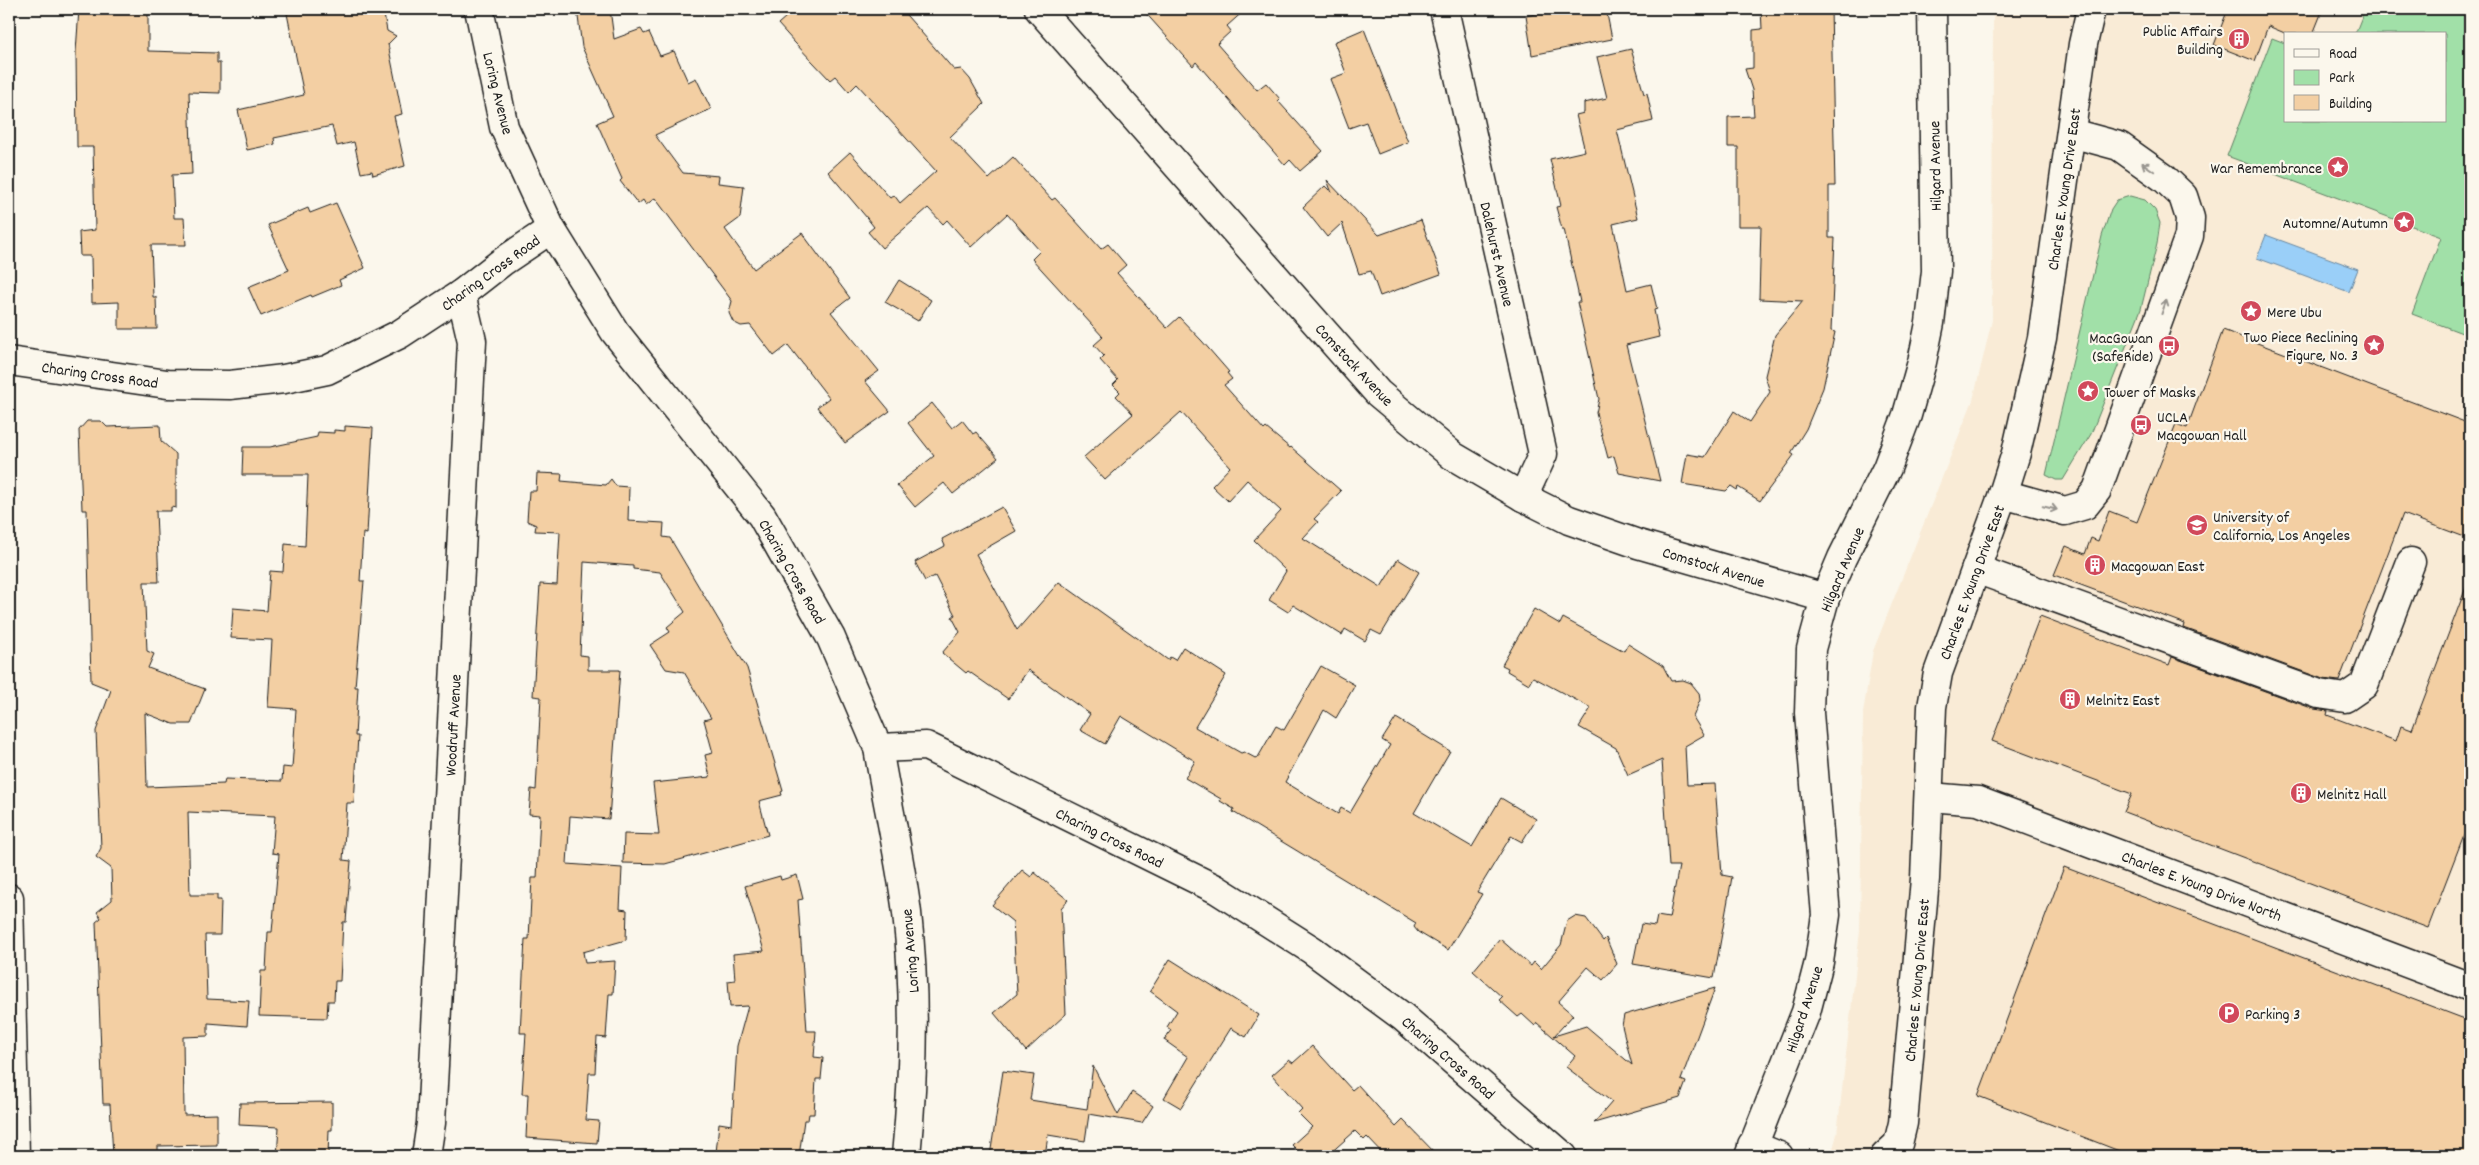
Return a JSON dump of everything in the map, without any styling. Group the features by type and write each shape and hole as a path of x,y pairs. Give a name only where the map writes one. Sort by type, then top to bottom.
{"street":[{"name":"Loring Avenue","path":"479,9 504,127 551,229"},
{"name":"Comstock Avenue","path":"1039,9 1378,393 1453,456 1523,497 1568,520 1638,544 1825,598"},
{"name":"Dalehurst Avenue","path":"1444,9 1543,454 1523,497"},
{"name":"Hilgard Avenue","path":"1751,1151 1806,1012 1819,962 1826,915 1809,713 1811,649 1825,598 1842,558 1887,468 1908,415 1926,342 1936,271 1932,9"},
{"name":"Charles E. Young Drive East","path":"1885,1156 1898,1144 1903,1123 1926,879 1932,706 1938,673 2016,453 2042,338 2083,44 2091,9"},
{"path":"2003,494 2065,512 2085,505 2097,490 2189,236 2190,218 2183,196 2164,178 2119,146 2071,133"},
{"name":"Charing Cross Road","path":"9,361 167,384 230,385 284,379 327,370 400,334 461,294 502,262 551,229 615,332 762,516 830,638 878,748 926,746 1216,889 1312,950 1403,1017 1564,1156"},
{"name":"Woodruff Avenue","path":"426,1156 431,1123 472,341 461,294"},
{"path":"1976,569 2319,694 2345,698 2364,686 2411,562"},
{"name":"Loring Avenue","path":"878,748 907,913 914,1025 906,1156"},
{"name":"Charles E. Young Drive North","path":"1930,797 1978,801 2470,986"},
{"path":"9,898 15,1156"},
{"path":"1751,1151 1779,1156"}],"shaded area":[{"name":"University of California, Los Angeles","path":"1993,9 2470,9 2470,1156 1831,1156 1837,1134 1860,931 1863,713 1873,651 1973,400 1992,320"}],"green space":[{"path":"2365,9 2470,9 2470,336 2412,314 2441,237 2227,156 2272,38 2284,43 2284,122 2446,122 2446,32 2356,32"},
{"path":"2130,196 2145,200 2155,210 2160,223 2157,244 2141,309 2091,434 2063,480 2056,480 2046,475 2102,236 2111,209 2117,200"}],"water":[{"path":"2266,235 2358,269 2349,292 2257,258"}],"building":[{"path":"79,9 148,10 148,51 217,53 217,63 220,63 220,93 189,92 192,174 172,175 174,218 184,218 186,245 151,245 153,297 156,297 157,329 119,329 119,302 92,303 91,256 80,256 79,232 95,230 93,147 77,147 76,52"},
{"path":"286,9 383,9 387,31 396,36 388,44 402,114 394,116 405,166 373,175 372,171 361,173 354,142 337,146 332,126 274,138 275,144 247,150 238,110 304,95"},
{"path":"577,9 610,9 614,39 641,29 644,34 649,32 660,56 674,51 688,82 696,78 711,109 655,135 683,173 719,176 718,183 744,186 740,218 725,229 754,269 802,233 850,298 831,312 879,371 865,381 890,411 845,443 817,407 829,398 788,345 774,356 750,325 741,326 733,322 729,313 732,301 655,198 646,205 643,200 638,204 620,181 622,179 597,123 613,116 582,47"},
{"path":"795,9 901,9 954,70 961,69 970,79 984,104 950,137 989,179 1013,157 1052,200 1055,198 1101,249 1108,244 1126,265 1117,273 1167,328 1179,317 1202,341 1229,372 1227,373 1232,379 1224,385 1264,430 1266,428 1291,447 1341,491 1314,519 1318,522 1303,538 1381,587 1398,559 1419,572 1381,635 1371,630 1365,641 1345,629 1342,635 1293,605 1288,612 1269,600 1286,571 1254,540 1281,511 1247,480 1228,501 1212,486 1230,467 1181,412 1105,480 1084,457 1133,414 1116,396 1120,392 1113,385 1118,380 1100,360 1104,356 1094,345 1103,337 1032,259 1040,251 1007,214 971,247 947,220 943,224 928,208 882,248 868,232 874,227 828,172 850,152 890,198 894,195 900,203 936,171 857,84 849,92 835,76 830,80 778,24"},
{"path":"1142,9 1246,9 1227,26 1231,31 1217,44 1257,90 1266,83 1280,99 1278,101 1323,151 1300,171 1290,160 1285,165 1196,62 1193,66"},
{"path":"1544,9 1606,9 1612,39 1532,55 1526,16 1545,12"},
{"path":"1761,9 1831,9 1835,186 1829,186 1829,238 1835,238 1831,331 1835,332 1823,388 1806,429 1791,453 1794,455 1760,501 1738,487 1737,490 1731,486 1726,491 1682,484 1687,454 1705,457 1734,411 1750,422 1770,392 1765,376 1775,335 1803,301 1759,299 1761,226 1738,226 1738,147 1728,147 1728,117 1754,116 1752,90 1745,69 1753,68 1753,30 1762,29"},
{"name":"Public Affairs Building","path":"2228,9 2323,9 2314,32 2284,33 2268,26 2255,61 2214,45"},
{"path":"1364,29 1408,142 1378,154 1366,122 1349,128 1330,79 1346,73 1334,42"},
{"path":"1631,49 1644,94 1647,93 1653,121 1617,130 1638,218 1613,224 1627,290 1651,284 1657,309 1654,310 1659,337 1626,345 1660,481 1619,473 1614,456 1608,458 1596,413 1599,399 1577,302 1580,302 1564,229 1562,229 1556,207 1561,206 1550,159 1585,151 1576,115 1584,113 1584,103 1607,98 1597,57"},
{"path":"1327,180 1379,235 1421,220 1441,274 1380,296 1371,271 1359,274 1342,223 1327,237 1303,207 1325,186 1332,193"},
{"path":"336,203 365,268 339,280 341,285 312,297 311,295 261,316 248,287 289,270 268,225 308,208 310,213"},
{"path":"899,280 931,300 918,321 885,302"},
{"path":"2223,330 2470,424 2470,539 2403,514 2339,681 2323,679 2184,628 2185,624 2054,575 2066,546 2085,554 2091,538 2098,541 2109,511 2137,522 2176,424 2187,428"},
{"path":"932,403 952,428 962,420 973,434 976,432 998,458 953,494 944,483 915,507 897,485 934,456 908,423"},
{"path":"87,421 101,421 107,427 160,425 161,441 176,454 176,508 171,507 171,511 156,511 159,582 144,582 147,651 154,654 148,668 205,689 191,724 173,724 145,713 147,787 224,784 225,779 282,781 283,767 292,768 296,709 268,707 272,640 231,638 233,608 267,611 270,571 283,572 285,544 305,546 308,475 242,475 243,447 270,447 317,437 318,432 334,433 334,430 345,431 345,426 373,428 367,534 363,533 360,581 364,581 355,687 358,687 355,736 358,736 354,803 347,803 343,860 351,861 346,922 343,922 340,981 335,981 334,1001 328,1001 327,1018 259,1016 261,971 266,971 268,932 272,932 279,854 272,853 275,816 188,812 190,895 217,895 217,900 221,900 220,935 205,935 207,999 249,1001 247,1026 208,1023 208,1036 183,1037 184,1115 217,1114 217,1145 158,1146 158,1156 113,1156 110,1104 103,1104 96,922 101,918 97,912 112,900 111,868 96,857 101,848 96,731 111,690 91,682 87,510 82,510 79,430"},
{"path":"537,473 562,474 561,481 606,485 611,479 616,486 629,487 628,521 664,523 663,537 670,538 747,668 783,791 781,792 782,795 759,801 768,835 665,864 623,863 624,834 659,835 653,783 710,777 705,755 713,753 704,720 711,718 684,672 666,669 650,645 670,632 667,627 685,612 660,572 633,569 633,566 584,562 580,655 588,656 588,670 620,670 609,819 570,816 567,864 622,868 620,909 627,910 626,940 583,952 585,963 615,961 613,994 609,994 606,1038 597,1037 595,1073 589,1073 586,1120 599,1121 597,1143 526,1138 528,1094 522,1094 526,1033 520,1033 525,939 529,939 532,878 537,878 540,815 529,814 531,789 536,790 541,697 533,696 540,584 557,585 560,532 535,531 536,525 527,521 529,491 536,491"},
{"path":"1002,507 1016,531 976,554 1017,630 1059,582 1168,660 1170,657 1175,660 1183,647 1226,675 1195,727 1241,753 1244,752 1257,759 1276,726 1284,730 1321,666 1355,685 1336,718 1324,710 1285,782 1338,814 1341,808 1350,813 1390,745 1382,740 1396,718 1450,751 1414,813 1472,847 1501,798 1536,819 1522,842 1511,836 1477,892 1482,894 1448,950 1418,932 1414,927 1416,923 1233,812 1234,809 1220,801 1221,799 1185,778 1195,761 1121,716 1105,744 1080,730 1090,714 1028,670 1008,699 968,671 966,673 942,653 960,632 952,617 955,615 935,576 925,581 915,562 945,546 942,539"},
{"name":"Melnitz Hall","path":"2468,582 2470,582 2470,819 2428,928 2124,812 2132,794 1992,741 2040,616 2169,665 2172,657 2314,709 2328,711 2327,715 2396,741 2401,726 2412,730"},
{"path":"1534,609 1560,624 1563,618 1624,651 1628,644 1663,666 1671,681 1683,680 1691,683 1699,693 1700,700 1693,717 1704,735 1685,746 1687,785 1715,784 1722,875 1732,877 1714,978 1633,964 1641,924 1655,926 1657,916 1669,918 1679,866 1669,866 1662,760 1628,775 1616,748 1579,727 1591,708 1533,677 1529,684 1507,671 1508,668 1502,665"},
{"name":"Parking 3","path":"2064,867 2470,1021 2470,1156 2132,1156 1978,1096"},
{"path":"1022,870 1031,877 1034,872 1068,900 1061,908 1066,1014 1026,1051 994,1013 1017,994 1013,922 992,905"},
{"path":"797,875 803,899 798,900 807,1031 816,1031 814,1057 823,1058 821,1079 816,1079 814,1114 809,1114 808,1120 804,1120 799,1156 726,1156 726,1154 716,1153 719,1123 732,1125 737,1046 748,1006 730,1007 728,981 735,980 733,954 764,951 745,886 780,876 781,880"},
{"path":"1575,916 1586,918 1603,941 1606,938 1617,964 1603,980 1588,967 1558,1002 1573,1015 1554,1036 1586,1026 1632,1065 1622,1026 1624,1015 1715,988 1681,1080 1686,1082 1680,1098 1594,1123 1612,1102 1566,1067 1575,1056 1537,1023 1535,1026 1522,1014 1518,1017 1499,1000 1502,997 1473,971 1500,939 1531,966 1534,962 1541,969 1561,945 1567,921"},
{"path":"1170,959 1259,1015 1246,1037 1231,1028 1181,1108 1164,1098 1188,1057 1164,1040 1171,1030 1167,1027 1177,1011 1150,991"},
{"path":"1312,1046 1352,1090 1358,1085 1396,1127 1403,1120 1438,1156 1385,1156 1367,1137 1364,1140 1355,1131 1327,1156 1303,1156 1292,1145 1312,1127 1298,1113 1302,1109 1272,1075 1289,1060 1293,1063"},
{"path":"1093,1066 1118,1115 1132,1092 1153,1106 1142,1123 1089,1114 1085,1141 1048,1135 1045,1156 990,1156 1003,1071 1034,1075 1030,1100 1087,1109"},
{"path":"332,1102 332,1130 329,1130 328,1156 277,1156 279,1127 239,1125 240,1103"}],"place":[{"name":"Public Affairs Building","path":"2239,39"},
{"name":"War Remembrance","path":"2338,167"},
{"name":"Automne/Autumn","path":"2404,222"},
{"name":"Mere Ubu","path":"2251,311"},
{"name":"Two Piece Reclining Figure, No. 3","path":"2374,345"},
{"name":"MacGowan (SafeRide)","path":"2169,346"},
{"name":"Tower of Masks","path":"2088,391"},
{"name":"UCLA Macgowan Hall","path":"2141,425"},
{"name":"University of California, Los Angeles","path":"2197,525"},
{"name":"Macgowan East","path":"2095,565"},
{"name":"Melnitz East","path":"2070,699"},
{"name":"Melnitz Hall","path":"2301,793"},
{"name":"Parking 3","path":"2229,1013"}]}
